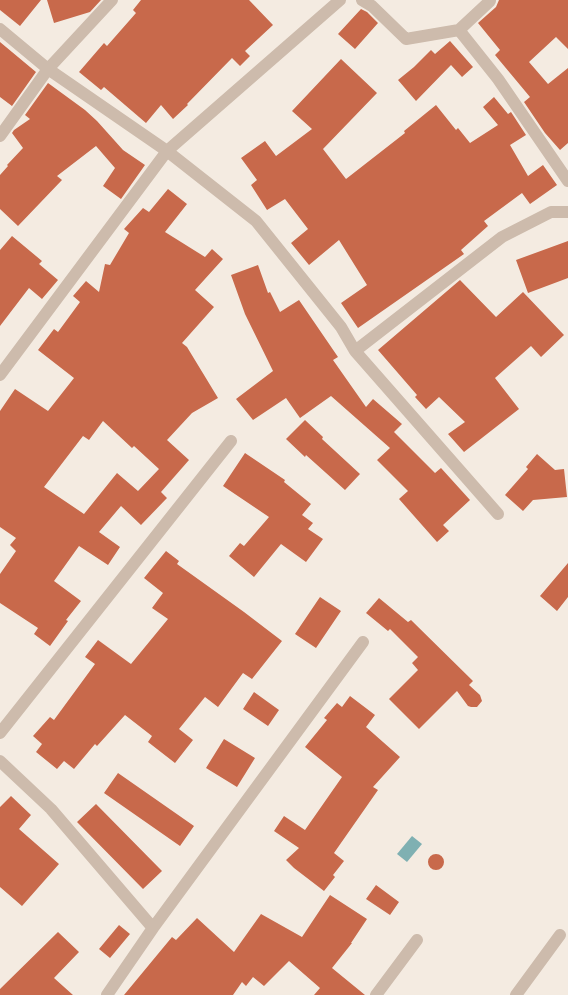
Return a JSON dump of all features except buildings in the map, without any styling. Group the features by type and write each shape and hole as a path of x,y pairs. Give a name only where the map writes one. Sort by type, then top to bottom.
{"street":[{"path":"0,136 48,69 112,0"},
{"path":"0,375 167,151 340,0"},
{"path":"362,0 372,6 406,39 459,30 490,0"},
{"path":"0,29 48,69 167,151 256,221 341,327 355,350 498,514"},
{"path":"459,30 498,79 568,181"},
{"path":"355,350 502,237 551,212 568,212"},
{"path":"0,733 231,441"},
{"path":"107,995 153,928 363,642"},
{"path":"0,762 51,808 153,928"},
{"path":"516,995 560,935"},
{"path":"376,995 418,940"}],"water":[{"path":"412,836 422,844 407,862 397,854"}]}
